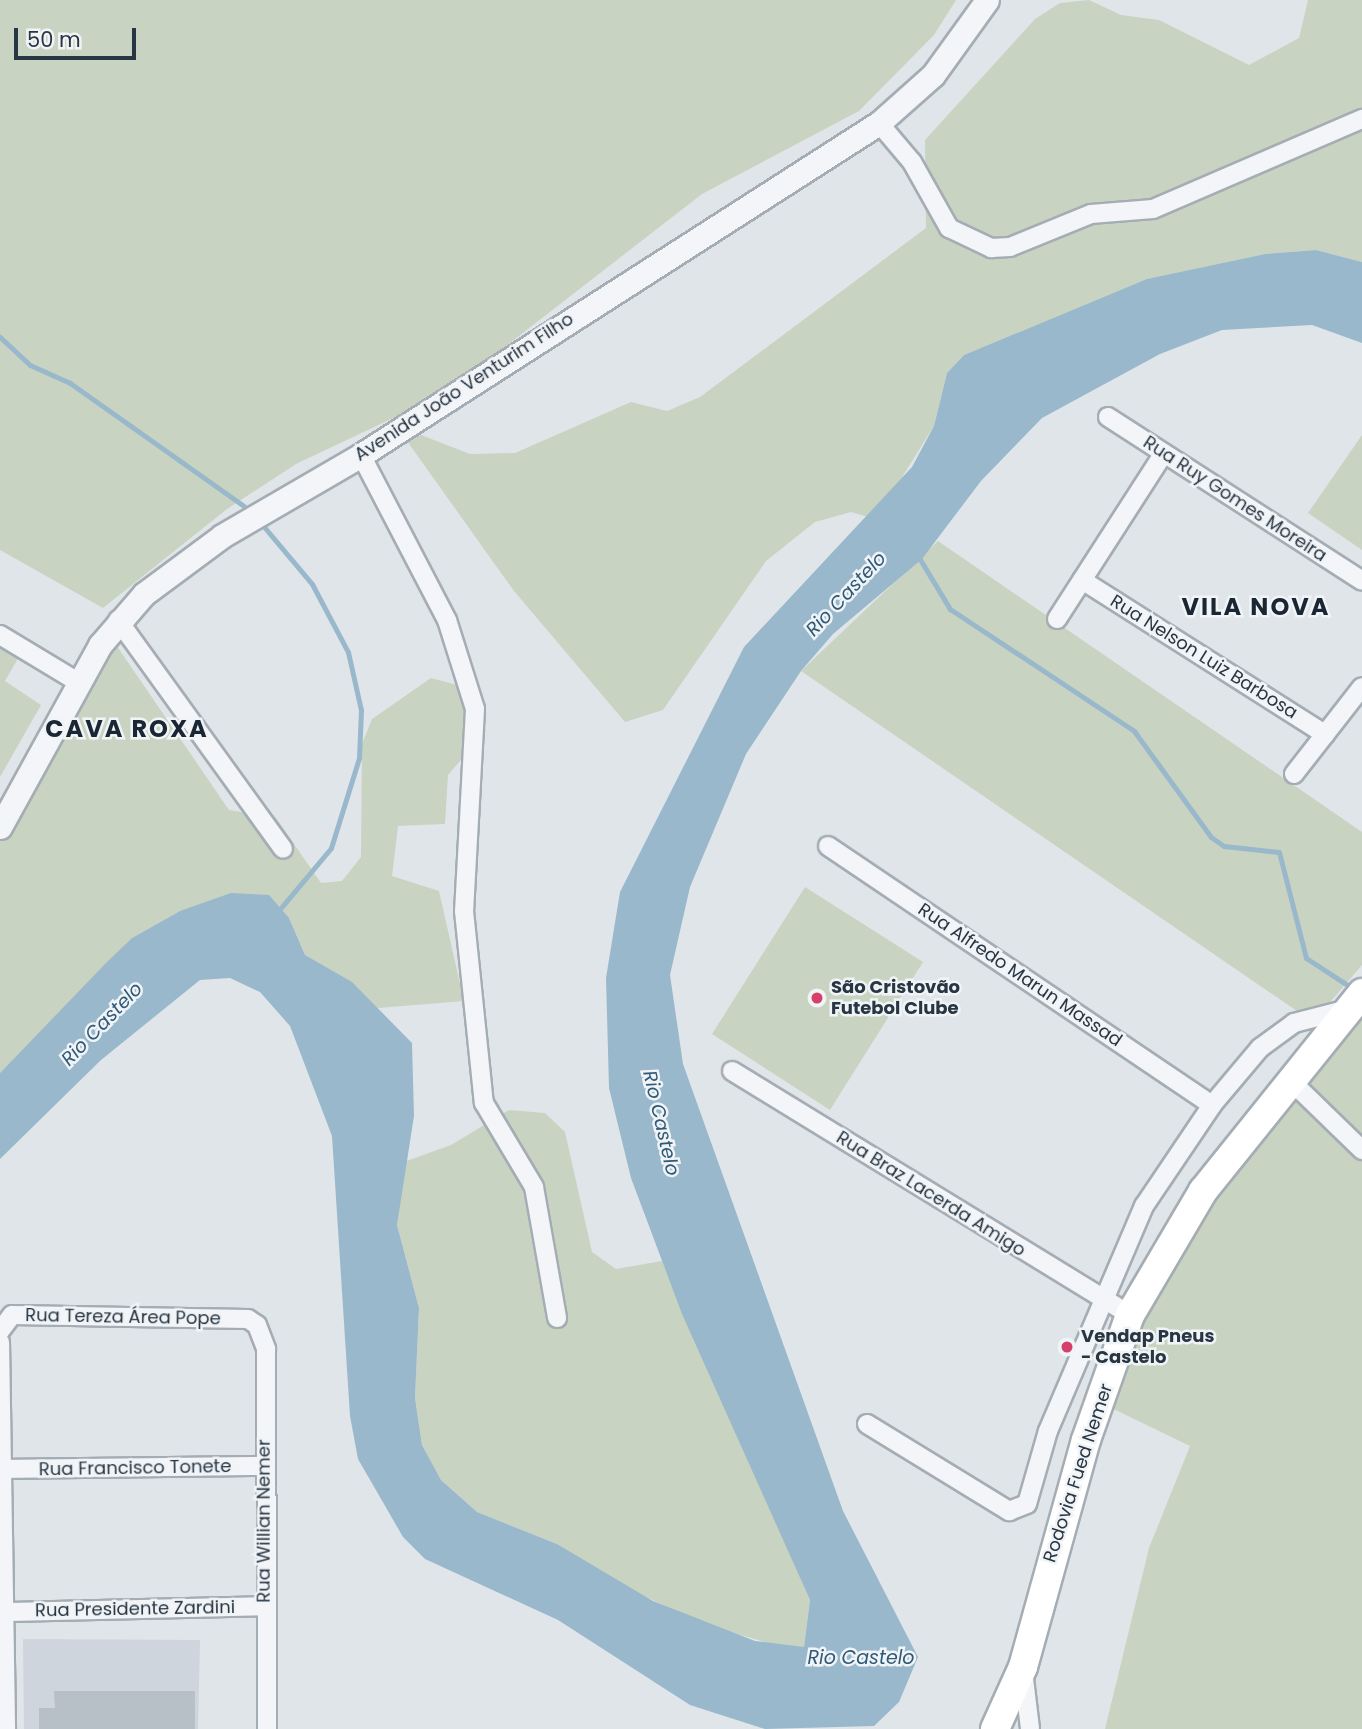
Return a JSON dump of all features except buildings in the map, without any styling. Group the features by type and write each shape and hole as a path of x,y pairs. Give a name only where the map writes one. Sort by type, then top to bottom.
{"main road":[{"name":"Rodovia Fued Nemer","path":"995,1729 1023,1667 1086,1440 1130,1315 1203,1191 1289,1079 1355,1001"}],"street":[{"name":"Avenida João Venturim Filho","path":"0,827 78,682 118,620 194,555 361,455 879,123 933,75 987,0"},
{"path":"879,123 912,162 949,228 991,248 1010,247 1091,214 1153,209 1362,119"},
{"name":"Rua Ruy Gomes Moreira","path":"1108,417 1362,581"},
{"path":"1057,619 1164,453"},
{"path":"361,455 447,620 475,709 464,911 484,1103 534,1187 557,1318"},
{"name":"Rua Nelson Luiz Barbosa","path":"1082,580 1325,734"},
{"path":"118,620 283,849"},
{"path":"0,635 78,682"},
{"path":"1294,774 1362,687"},
{"name":"Rua Alfredo Marun Massad","path":"828,846 1212,1105"},
{"path":"867,1424 1009,1511 1027,1504 1048,1432 1144,1206 1212,1105 1275,1034 1355,1001"},
{"name":"Rua Braz Lacerda Amigo","path":"732,1070 1130,1315"},
{"path":"1289,1079 1362,1150"},
{"name":"Rua Tereza Área Pope","path":"0,1332 12,1315 248,1319"},
{"name":"Rua Willian Nemer","path":"248,1319 262,1331 266,1349 264,1466 267,1729"},
{"path":"0,1332 6,1469 6,1729"},
{"name":"Rua Francisco Tonete","path":"6,1469 264,1466"},
{"name":"Rua Presidente Zardini","path":"6,1612 265,1606"},
{"path":"1023,1667 1030,1729"}],"shaded area":[{"path":"23,1639 200,1640 198,1729 24,1729"}],"green space":[{"path":"0,0 956,0 934,35 859,111 702,194 488,360 408,411 296,464 227,509 103,608 0,550"},
{"path":"1089,0 1121,15 1159,20 1249,65 1299,38 1308,0 1362,0 1362,262 1316,250 1265,254 1148,279 964,355 947,373 934,426 894,490 868,517 851,512 815,522 766,561 663,710 625,722 514,591 407,441 421,435 470,454 515,453 631,402 667,411 700,397 926,228 925,140 1035,19 1060,3"},
{"path":"1362,435 1362,550 1308,513"},
{"path":"938,541 1362,832 1362,965 1313,1022 801,671"},
{"path":"0,632 25,646 5,681 41,705 0,777"},
{"path":"112,639 229,810 276,818 321,883 342,881 361,857 362,744 372,719 431,678 472,689 486,731 448,775 445,824 398,826 392,876 439,891 464,1001 378,1008 305,955 289,918 180,911 132,938 0,1073 0,826"},
{"name":"São Cristovão Futebol Clube","path":"805,887 923,962 830,1110 712,1034"},
{"path":"1362,1002 1362,1729 1105,1729 1149,1548 1190,1446 1101,1403 1156,1270"},
{"path":"509,1110 545,1113 565,1132 592,1252 616,1269 662,1261 810,1600 804,1647 789,1649 703,1624 600,1575 557,1544 477,1512 441,1480 422,1445 415,1398 419,1308 397,1225 404,1162 451,1145"}],"water":[{"name":"Rio Castelo","path":"1316,250 1362,262 1362,343 1312,325 1222,330 1160,354 1042,418 981,481 922,559 833,634 801,671 746,754 690,887 670,975 683,1064 843,1511 918,1657 899,1702 874,1726 765,1729 690,1705 558,1620 425,1559 403,1537 358,1459 350,1416 332,1136 290,1026 260,992 230,978 200,980 101,1060 0,1159 0,1073 106,963 132,938 180,911 231,893 269,895 289,918 305,955 352,982 412,1043 414,1116 397,1225 419,1308 415,1398 422,1445 441,1480 477,1512 557,1544 653,1601 755,1641 804,1647 810,1600 682,1314 631,1178 609,1088 606,978 620,892 744,647 912,467 934,426 947,373 964,355 1147,279 1265,254"}],"waterway":[{"path":"0,337 30,365 70,383 244,506"},
{"path":"265,528 312,584 348,652 361,710 359,758 331,848 279,910"},
{"path":"918,556 950,609 1134,731 1211,837 1224,846 1279,852 1306,958 1349,986"}],"place":[{"name":"São Cristovão Futebol Clube","path":"817,998"},
{"name":"Vendap Pneus - Castelo","path":"1067,1347"}],"district":[{"name":"VILA NOVA","path":"1256,607"},
{"name":"CAVA ROXA","path":"127,729"}]}
